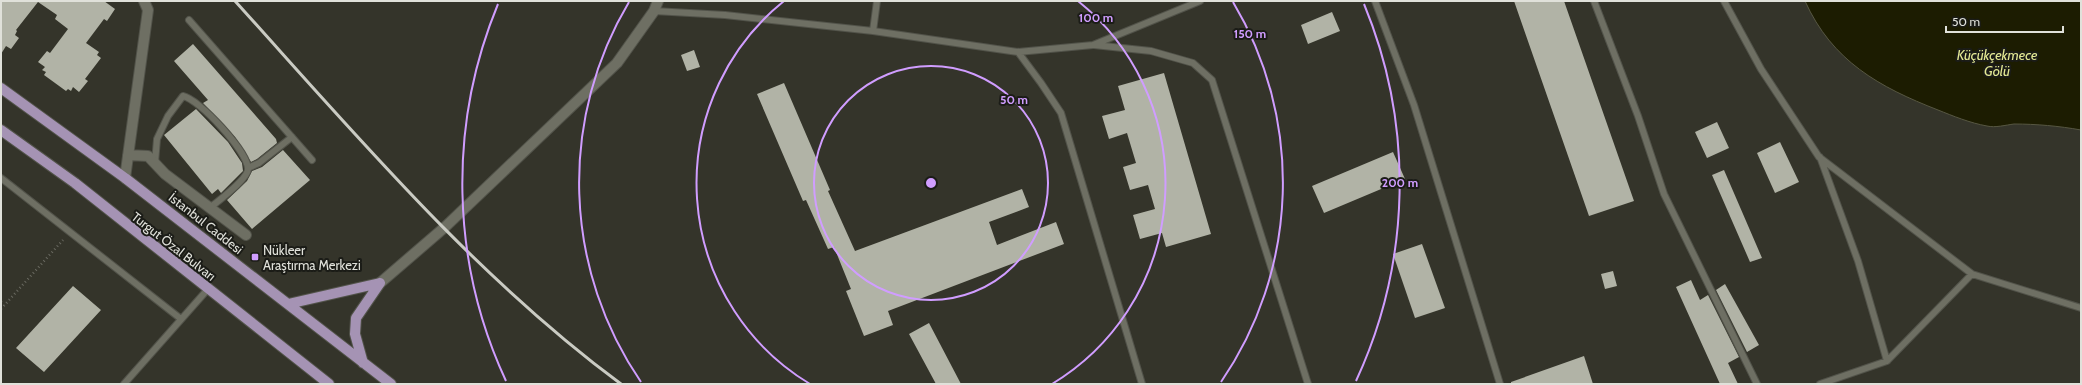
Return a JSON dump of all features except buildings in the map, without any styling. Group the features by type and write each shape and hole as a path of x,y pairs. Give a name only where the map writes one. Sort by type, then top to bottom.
{"main road":[{"name":"İstanbul Caddesi","path":"1,88 125,178 391,384"},
{"name":"Turgut Özal Bulvarı","path":"1,130 75,183 329,384"},
{"path":"288,304 380,283"},
{"path":"362,363 355,334 356,318 380,283"}],"street":[{"path":"125,178 148,10 144,1"},
{"path":"380,283 445,227 617,63 654,11 658,1"},
{"path":"128,155 148,156 165,174 246,236"}],"lane":[{"path":"873,31 877,1"},
{"path":"1179,1 1181,8"},
{"path":"1093,45 1200,1"},
{"path":"1375,1 1414,104 1500,384"},
{"path":"1594,1 1638,116 1664,194 1757,384"},
{"path":"1724,1 1761,69 1819,157 1858,261 1887,361"},
{"path":"654,11 725,14 873,31 1018,52 1093,45 1158,53 1193,63 1212,80 1308,384"},
{"path":"189,20 312,160"},
{"path":"1018,52 1042,82 1060,113 1142,384"},
{"path":"155,163 157,139 168,116 183,96 190,97 219,125 244,156 248,168"},
{"path":"210,208 243,179 248,168 259,163 292,137"},
{"path":"1819,157 1972,274 2081,308"},
{"path":"1,178 180,319"},
{"path":"1820,384 1887,361 1972,274"},
{"path":"124,384 208,289"}],"path":[{"path":"1,309 70,232"},
{"path":"1,302 4,305"}],"water":[{"name":"Küçükçekmece Gölü","path":"1805,1 2081,1 2081,130 2031,124 2014,124 1990,127 1950,115 1896,92 1877,81 1843,56 1816,22"}],"railway":[{"path":"235,1 372,153 467,251 567,342 621,384"}],"place":[{"name":"Nükleer Araştırma Merkezi","path":"255,257"}]}
